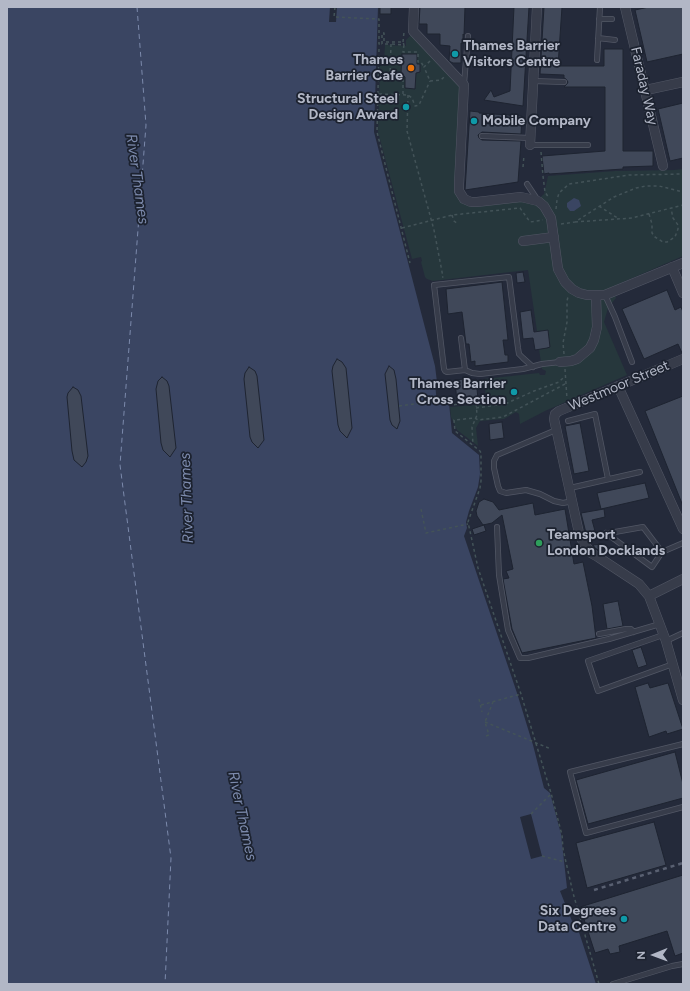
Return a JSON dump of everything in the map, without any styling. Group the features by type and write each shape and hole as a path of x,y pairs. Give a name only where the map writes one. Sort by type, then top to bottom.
{"street":[{"path":"414,7 413,31 464,85 459,184 459,191 462,197 471,202 521,197 538,201 548,211 551,218 558,269 565,282 579,293 587,295 600,295 683,263"},
{"path":"530,141 537,7"},
{"name":"Faraday Way","path":"626,7 663,166"},
{"path":"646,90 683,82"},
{"path":"524,241 554,237"},
{"path":"672,267 683,293"},
{"path":"563,362 577,359 590,348 594,340 597,327 600,295"},
{"name":"Westmoor Street","path":"556,430 554,419 555,414 559,410 683,359"},
{"path":"618,386 683,529"},
{"path":"556,430 581,538 591,553 634,579 649,596 665,638 683,700"},
{"path":"649,596 683,579"}],"lane":[{"path":"597,60 600,7"},
{"path":"599,19 612,19"},
{"path":"464,85 468,36"},
{"path":"598,38 615,40"},
{"path":"533,81 564,82"},
{"path":"482,136 588,145"},
{"path":"527,184 538,201"},
{"path":"533,367 519,354 509,277 434,285 445,371 465,370 480,374 533,367 542,364 563,362"},
{"path":"600,295 615,317 632,362"},
{"path":"461,338 465,370"},
{"path":"568,421 595,414 608,479"},
{"path":"556,430 497,455 494,461 494,468 498,486 500,491 506,493 526,490 563,503 573,500"},
{"path":"570,488 640,472"},
{"path":"497,527 499,575 508,630 520,658 528,658 634,632 660,624"},
{"path":"581,538 643,527 662,552"},
{"path":"606,533 652,567 662,552 683,543"},
{"path":"599,634 626,629 631,629 634,632"},
{"path":"673,664 598,691 588,661 683,633"},
{"path":"683,744 570,772 586,833 683,807"},
{"path":"613,984 683,964"}],"path":[{"path":"335,7 334,17 379,19 379,44 404,45"},
{"path":"378,94 408,95 412,98 415,106 419,106 430,81 421,62 418,62 418,52 403,52 404,31"},
{"path":"382,44 382,33 384,33 384,42 404,42"},
{"path":"391,44 390,75 402,75 403,94"},
{"path":"379,49 376,132 410,263"},
{"path":"424,67 433,58"},
{"path":"430,81 441,80 450,70"},
{"path":"408,95 407,131 431,221 442,277"},
{"path":"541,154 542,176 545,192 556,206 559,194 569,184 576,182 629,175 683,174"},
{"path":"523,167 524,155"},
{"path":"575,222 599,206 627,192 646,186 659,186 683,192"},
{"path":"559,224 632,218 683,205"},
{"path":"599,206 619,219"},
{"path":"402,228 452,215 520,208 530,222 544,220"},
{"path":"649,214 652,224 652,234 658,240 667,242 675,237 678,229 678,225 673,218 671,208"},
{"path":"452,215 454,221 458,224"},
{"path":"568,296 567,322 563,343 563,362 568,407"},
{"path":"476,408 505,404 559,382 565,376"},
{"path":"566,384 503,417 478,420 475,418 454,420 455,431 480,450 481,453 481,481 478,495 469,516 468,524 478,568 521,694 552,793 573,893 599,984"},
{"path":"399,406 437,401"},
{"path":"451,402 451,405 476,402 477,415 472,427 473,445"},
{"path":"420,509 426,533 468,524"},
{"path":"481,705 521,694"},
{"path":"479,699 482,712"},
{"path":"486,736 488,735 485,722 493,702"},
{"path":"485,722 551,749"},
{"path":"531,814 552,793"},
{"path":"542,856 566,862"}],"shaded area":[{"path":"411,35 460,87 455,188 459,201 475,207 523,201 533,204 544,194 548,176 615,171 683,169 683,256 612,287 616,298 608,308 604,322 627,375 545,411 520,424 519,414 516,412 504,419 480,421 476,428 478,446 457,430 451,417 450,407 474,405 478,399 486,398 484,379 539,373 540,375 545,375 546,371 542,369 539,349 549,347 547,331 537,331 528,270 433,281 425,277 421,257 412,259 378,132 380,66 384,62 385,45 406,46 406,40"}],"water":[{"name":"River Thames","path":"7,7 378,7 374,132 435,366 437,404 449,403 452,433 479,455 480,474 478,487 469,511 466,522 467,528 464,536 517,693 544,788 550,793 561,834 567,888 560,891 572,921 575,920 596,984 7,984"},
{"path":"574,198 579,200 581,206 574,211 570,211 567,207 567,203"}],"pier":[{"path":"330,7 337,7 336,22 329,22"},
{"path":"531,814 542,856 531,859 520,817"}],"building":[{"path":"380,7 391,7 391,14 380,14"},
{"path":"420,7 465,7 464,35 463,34 463,43 461,43 461,63 453,63 449,61 450,46 440,45 440,34 427,34 427,24 419,24"},
{"path":"514,7 529,7 523,106 484,100 491,90 494,97 510,91"},
{"path":"544,7 562,7 558,66 604,66 604,49 623,49 623,151 653,151 653,166 544,174 542,156 605,151 605,87 564,87 568,82 564,78 564,75 540,74"},
{"path":"649,7 683,7 683,54 647,62 635,10"},
{"name":"Thames Barrier Cafe","path":"402,54 417,54 417,64 420,64 420,72 416,73 415,89 405,88 405,77 401,73"},
{"path":"683,103 683,158 670,161 658,109"},
{"path":"470,111 522,116 521,134 482,132 478,135 482,140 521,141 518,182 465,190"},
{"path":"523,272 525,282 517,283 516,273"},
{"path":"502,282 508,340 503,340 505,355 508,355 508,362 475,366 475,361 471,362 469,344 466,344 462,312 448,314 446,289"},
{"path":"667,290 675,310 681,307 683,312 683,353 678,344 644,359 622,309"},
{"path":"531,310 534,332 548,330 550,347 535,350 533,338 523,339 520,312"},
{"path":"337,359 342,362 346,368 352,428 347,438 340,431 338,425 332,371"},
{"path":"389,366 394,370 396,379 400,421 397,429 392,425 390,420 385,374"},
{"path":"249,367 255,371 257,376 264,440 258,448 252,442 250,437 244,379 245,373"},
{"path":"162,377 167,381 169,386 176,448 170,457 163,450 161,443 156,389 158,381"},
{"path":"465,379 465,381 476,379 478,399 457,403 455,380"},
{"path":"73,387 78,390 81,396 88,456 82,467 74,460 72,451 67,397 68,393"},
{"path":"683,396 683,506 645,411"},
{"path":"502,422 504,438 490,440 489,424"},
{"path":"580,423 589,471 574,474 565,426"},
{"path":"645,483 649,498 601,509 597,493"},
{"path":"484,499 493,502 499,510 533,503 535,515 565,509 574,564 583,562 592,606 596,638 522,653 512,629 503,579 509,578 506,571 513,569 502,515 492,523 483,525 477,516 476,511 479,502"},
{"path":"604,509 605,517 592,520 595,531 586,533 581,513"},
{"path":"484,525 486,531 474,535 472,529"},
{"path":"602,544 603,553 593,545"},
{"path":"618,601 623,626 607,629 603,604"},
{"path":"641,647 647,665 638,668 632,650"},
{"path":"648,683 650,688 668,683 683,729 667,734 666,731 649,737 635,687"},
{"path":"675,752 683,784 683,798 588,824 576,780"},
{"path":"654,822 666,865 587,888 576,843"},
{"name":"Six Degrees Data Centre","path":"683,875 683,953 675,956 667,931 619,946 620,952 610,954 608,949 595,953 580,907"}],"ferry route":[{"path":"137,7 146,125 120,465 171,858 165,984"}],"railway":[{"path":"594,890 683,863"}],"place":[{"name":"Thames Barrier Visitors Centre","path":"455,54"},
{"name":"Thames Barrier Cafe","path":"411,68"},
{"name":"Structural Steel Design Award","path":"406,107"},
{"name":"Mobile Company","path":"474,121"},
{"name":"Thames Barrier Cross Section","path":"514,392"},
{"name":"Teamsport London Docklands","path":"539,543"},
{"name":"Six Degrees Data Centre","path":"624,919"}]}
